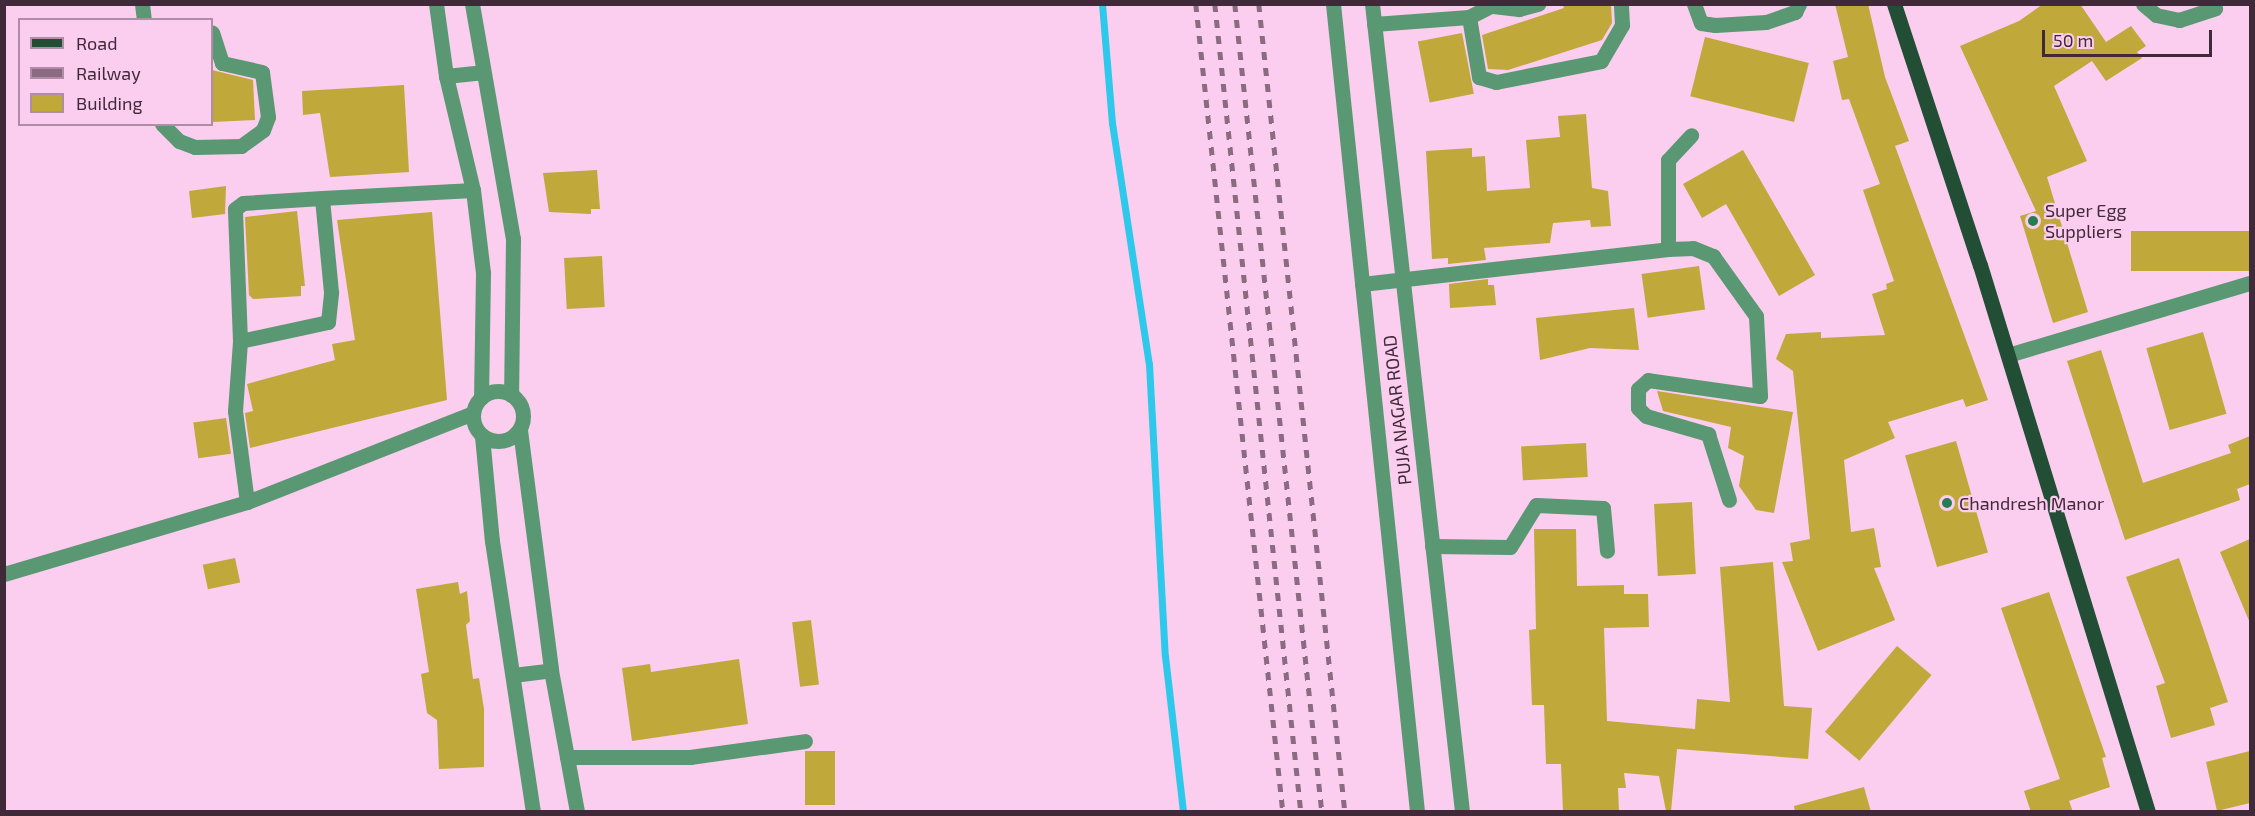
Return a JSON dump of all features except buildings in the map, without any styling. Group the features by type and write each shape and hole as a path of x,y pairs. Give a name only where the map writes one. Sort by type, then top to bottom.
{"main road":[{"path":"1894,4 2008,355 2148,812"}],"street":[{"path":"4,574 247,502 473,414 480,398 483,273 473,190 446,76 436,4"},
{"path":"472,4 482,72 513,239 512,395"},
{"name":"PUJA NAGAR ROAD","path":"1333,4 1417,812"},
{"name":"PUJA NAGAR ROAD","path":"1372,4 1461,812"},
{"path":"1374,24 1469,17 1494,5 1519,9 1538,4"},
{"path":"1469,17 1479,77 1496,82 1601,61 1622,25 1621,4"},
{"path":"1694,4 1701,23 1715,25 1766,22 1795,12 1799,4"},
{"path":"2143,4 2156,15 2179,20 2215,8"},
{"path":"164,126 179,141 195,147 241,146 263,130 268,117 262,72 222,63 213,36"},
{"path":"446,76 482,72"},
{"path":"1668,249 1668,160 1691,135"},
{"path":"247,502 235,411 240,341 235,209 243,203 473,190"},
{"path":"240,341 328,322 331,292 322,198"},
{"path":"1362,284 1668,249 1692,248 1713,256 1756,316 1758,398 1648,380 1638,389 1641,414 1708,434 1729,500"},
{"path":"2008,355 2250,283"},
{"path":"480,398 495,391 512,395 522,407 520,430 551,670 578,812"},
{"path":"473,414 482,436 533,812"},
{"path":"482,436 498,442 520,430"},
{"path":"1432,546 1510,548 1536,505 1603,508 1607,551"},
{"path":"513,675 551,670"},
{"path":"567,757 690,757 805,741"}],"waterway":[{"path":"1102,4 1112,123 1149,364 1165,656 1183,812"}],"railway":[{"path":"1196,4 1283,812"},
{"path":"1215,4 1301,812"},
{"path":"1235,4 1322,812"},
{"path":"1259,4 1345,812"}],"place":[{"name":"Super Egg Suppliers","path":"2033,221"},
{"name":"Chandresh Manor","path":"1947,503"}]}
